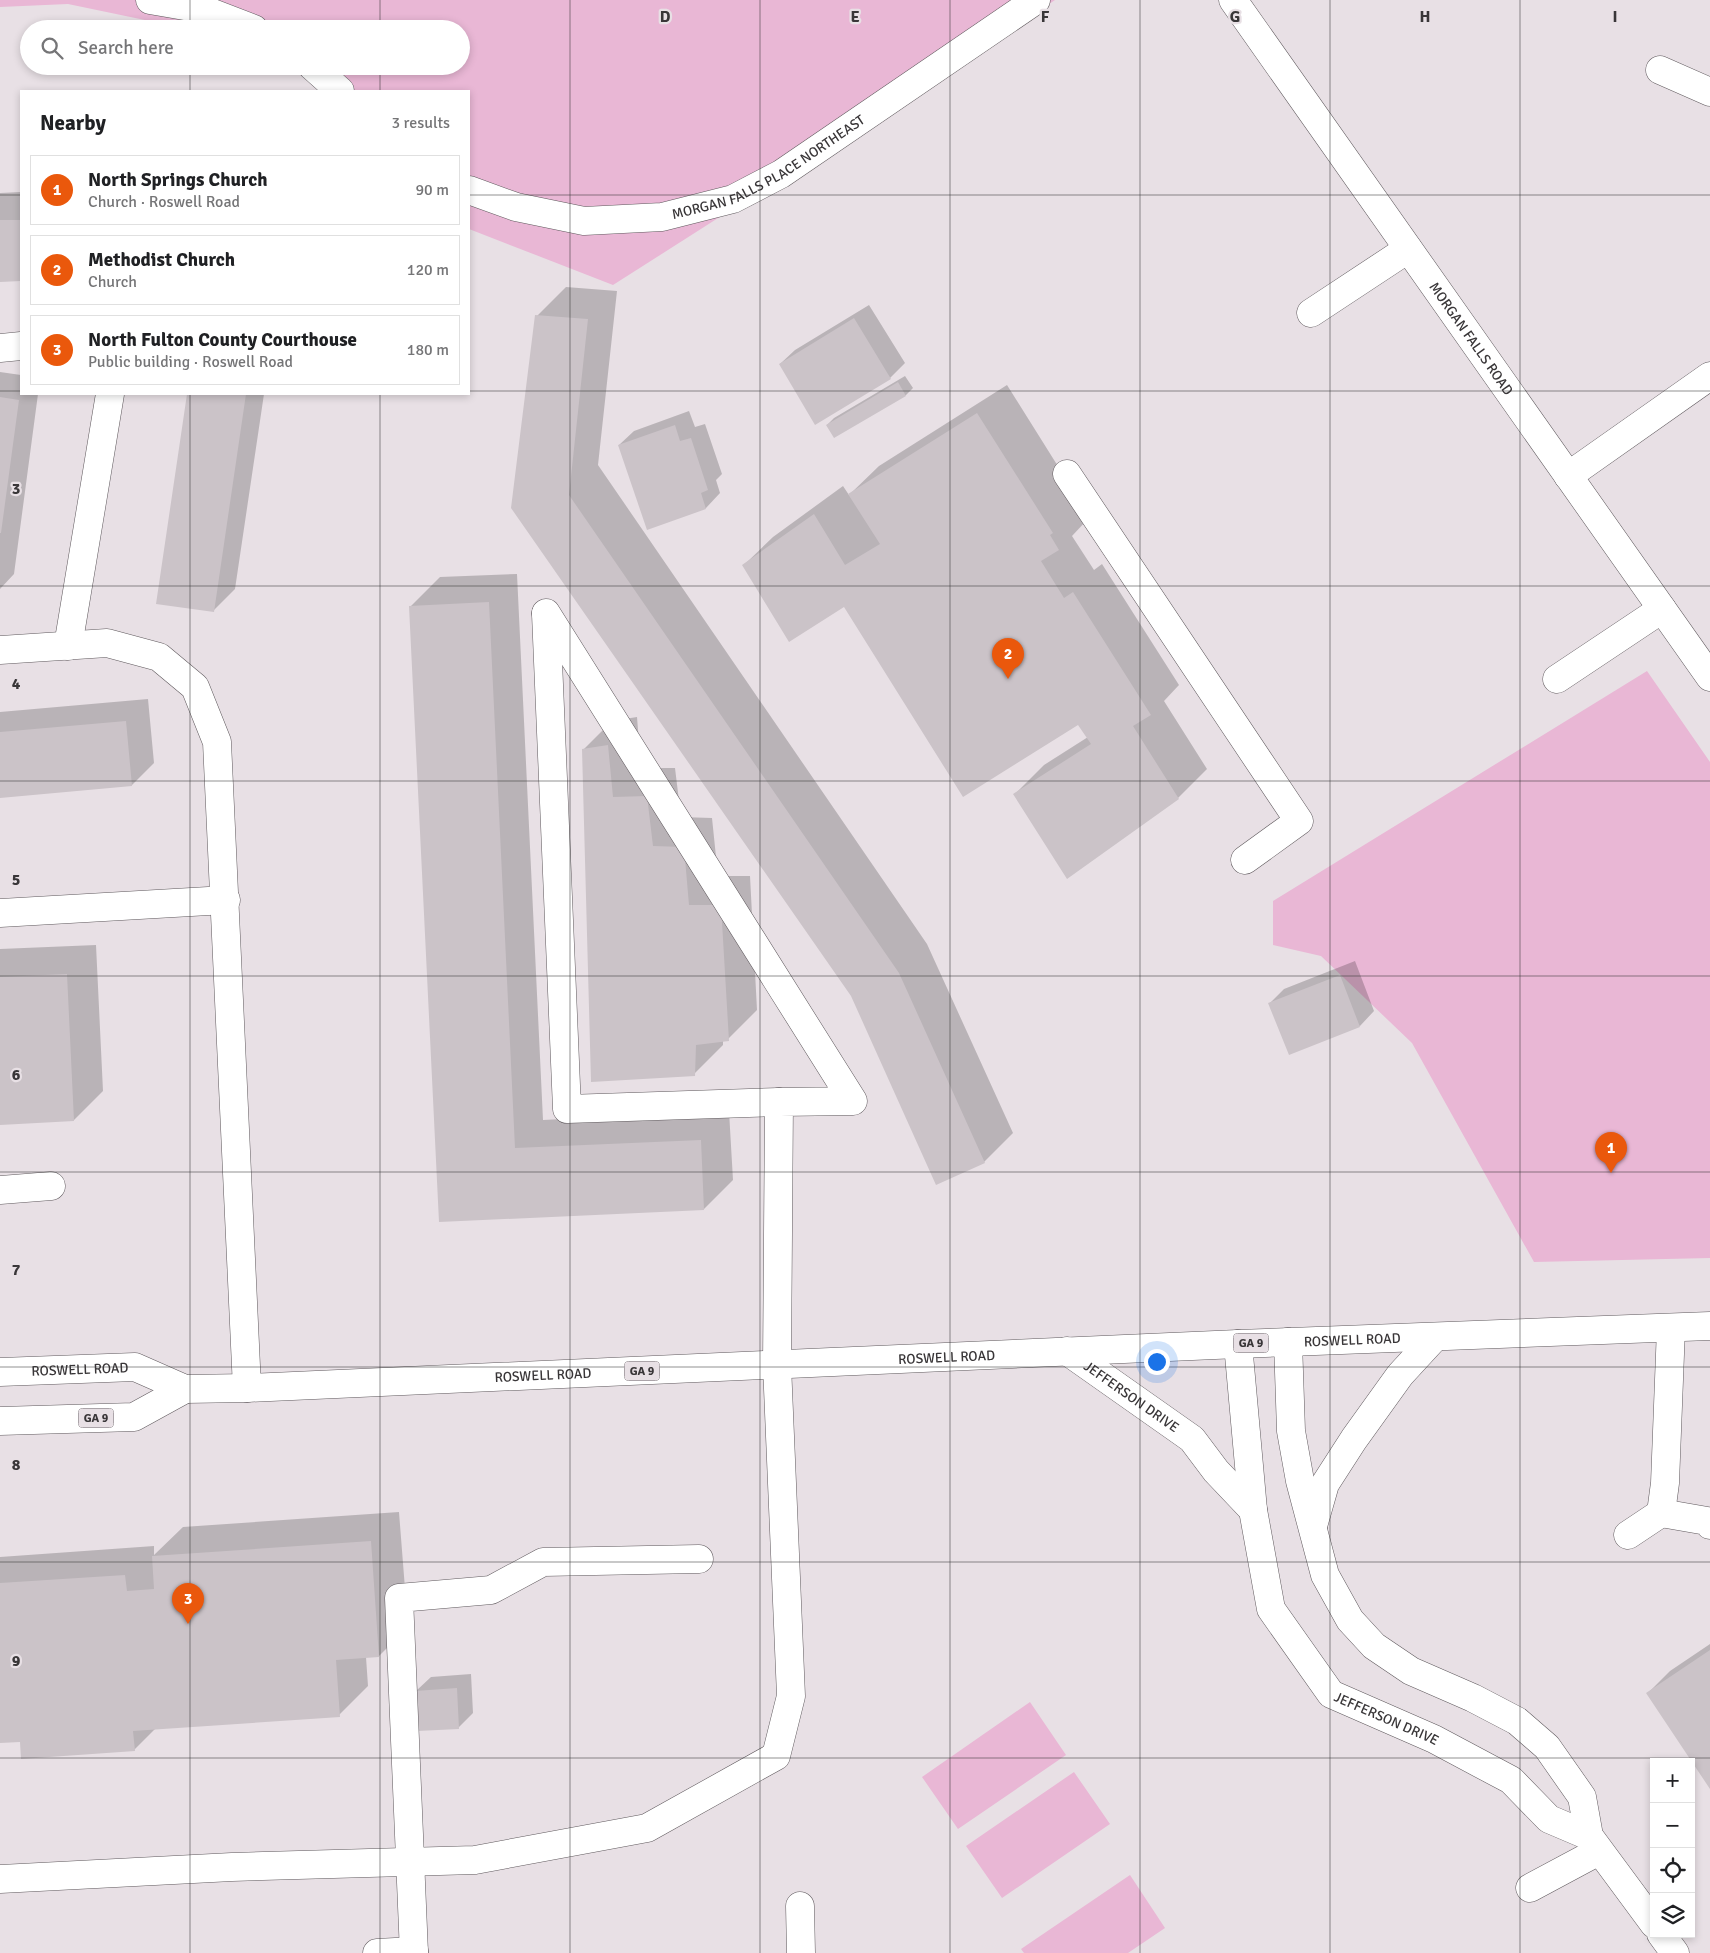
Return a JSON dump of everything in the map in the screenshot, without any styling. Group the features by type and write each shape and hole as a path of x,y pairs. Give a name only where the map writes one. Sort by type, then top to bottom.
{"street":[{"path":"150,0 202,9 231,20"},
{"name":"MORGAN FALLS PLACE NORTHEAST","path":"470,190 516,207 584,221 662,217 733,199 781,174 1036,0"},
{"name":"MORGAN FALLS ROAD","path":"1233,0 1710,677"},
{"path":"1660,70 1710,92"},
{"path":"322,75 339,90"},
{"path":"1311,313 1408,249"},
{"path":"0,348 20,346"},
{"path":"1568,476 1710,376"},
{"path":"68,646 110,395"},
{"path":"1067,474 1299,822 1245,860"},
{"path":"1557,679 1662,609"},
{"path":"546,613 853,1101 779,1102 567,1109 546,613"},
{"path":"0,650 107,643 159,657 195,687 217,742 226,900 247,1388"},
{"path":"0,913 226,900"},
{"path":"0,1879 232,1867 475,1860 647,1828 776,1756 791,1696 777,1365 779,1102"},
{"path":"0,1190 51,1186"},
{"name":"ROSWELL ROAD","path":"0,1372 135,1367 185,1389 247,1388 1067,1351 1710,1326"},
{"path":"1661,1514 1671,1328"},
{"name":"JEFFERSON DRIVE","path":"1313,1526 1325,1484 1354,1439 1400,1375 1435,1337"},
{"name":"JEFFERSON DRIVE","path":"1288,1342 1291,1431 1300,1481 1325,1575 1350,1620 1374,1646 1411,1672 1473,1698 1517,1721 1547,1747 1582,1797 1594,1843 1650,1919"},
{"name":"JEFFERSON DRIVE","path":"1238,1344 1253,1510 1271,1609 1331,1694 1434,1739 1511,1780 1549,1819 1594,1843"},
{"name":"JEFFERSON DRIVE","path":"1067,1351 1192,1439 1216,1472 1253,1510"},
{"name":"ROSWELL ROAD","path":"0,1421 134,1417 185,1389"},
{"path":"1628,1535 1661,1514 1707,1520 1710,1525"},
{"path":"377,1953 414,1952 398,1598 491,1590 543,1562 698,1559"},
{"path":"1530,1888 1594,1843"},
{"path":"800,1906 801,1953"},
{"path":"1664,1938 1675,1953"}],"shaded area":[{"path":"0,0 1055,0 968,59 613,285 470,229 470,90 342,90 329,75 470,75 470,20 145,20 68,4 0,7"},
{"path":"1647,671 1710,762 1710,1258 1534,1262 1412,1043 1321,956 1273,945 1273,901"},
{"path":"1030,1702 1066,1755 958,1829 922,1777"},
{"path":"1074,1772 1110,1824 1002,1898 966,1846"},
{"path":"1130,1875 1165,1928 1128,1953 1024,1953 1021,1949"}],"building":[{"path":"0,220 20,220 20,281 0,282"},
{"path":"535,315 588,319 569,495 899,973 985,1163 936,1185 851,996 511,508"},
{"path":"854,318 891,379 815,425 779,364"},
{"path":"898,382 906,396 834,438 826,425"},
{"path":"187,395 246,395 214,612 156,604"},
{"path":"0,397 19,400 1,533 0,533"},
{"path":"977,413 1053,533 1050,535 1059,550 1041,561 1064,598 1073,592 1151,715 1133,726 1179,799 1067,879 1013,794 1091,744 1078,725 963,797 844,607 789,642 742,565 814,514 845,565 880,544 848,494"},
{"path":"675,425 680,441 691,438 708,490 701,493 706,509 647,530 618,445"},
{"path":"489,602 515,1148 701,1140 704,1210 439,1222 409,606"},
{"path":"126,721 132,786 0,798 0,732"},
{"path":"608,745 613,797 647,796 653,846 684,847 689,905 721,905 729,1041 696,1045 695,1076 591,1082 582,749"},
{"path":"67,974 74,1121 0,1125 0,977"},
{"path":"1340,975 1360,1027 1289,1055 1268,1003"},
{"path":"371,1541 379,1657 336,1660 340,1717 133,1731 135,1751 21,1759 20,1742 0,1743 0,1583 125,1575 127,1591 154,1589 152,1556"},
{"path":"1710,1650 1710,1789 1695,1766 1695,1758 1689,1758 1646,1693"},
{"path":"457,1688 459,1729 417,1731 415,1691"}],"place":[{"name":"Methodist Church","path":"1008,679"},
{"name":"North Springs Church","path":"1611,1173"},
{"name":"North Fulton County Courthouse","path":"188,1624"}]}
